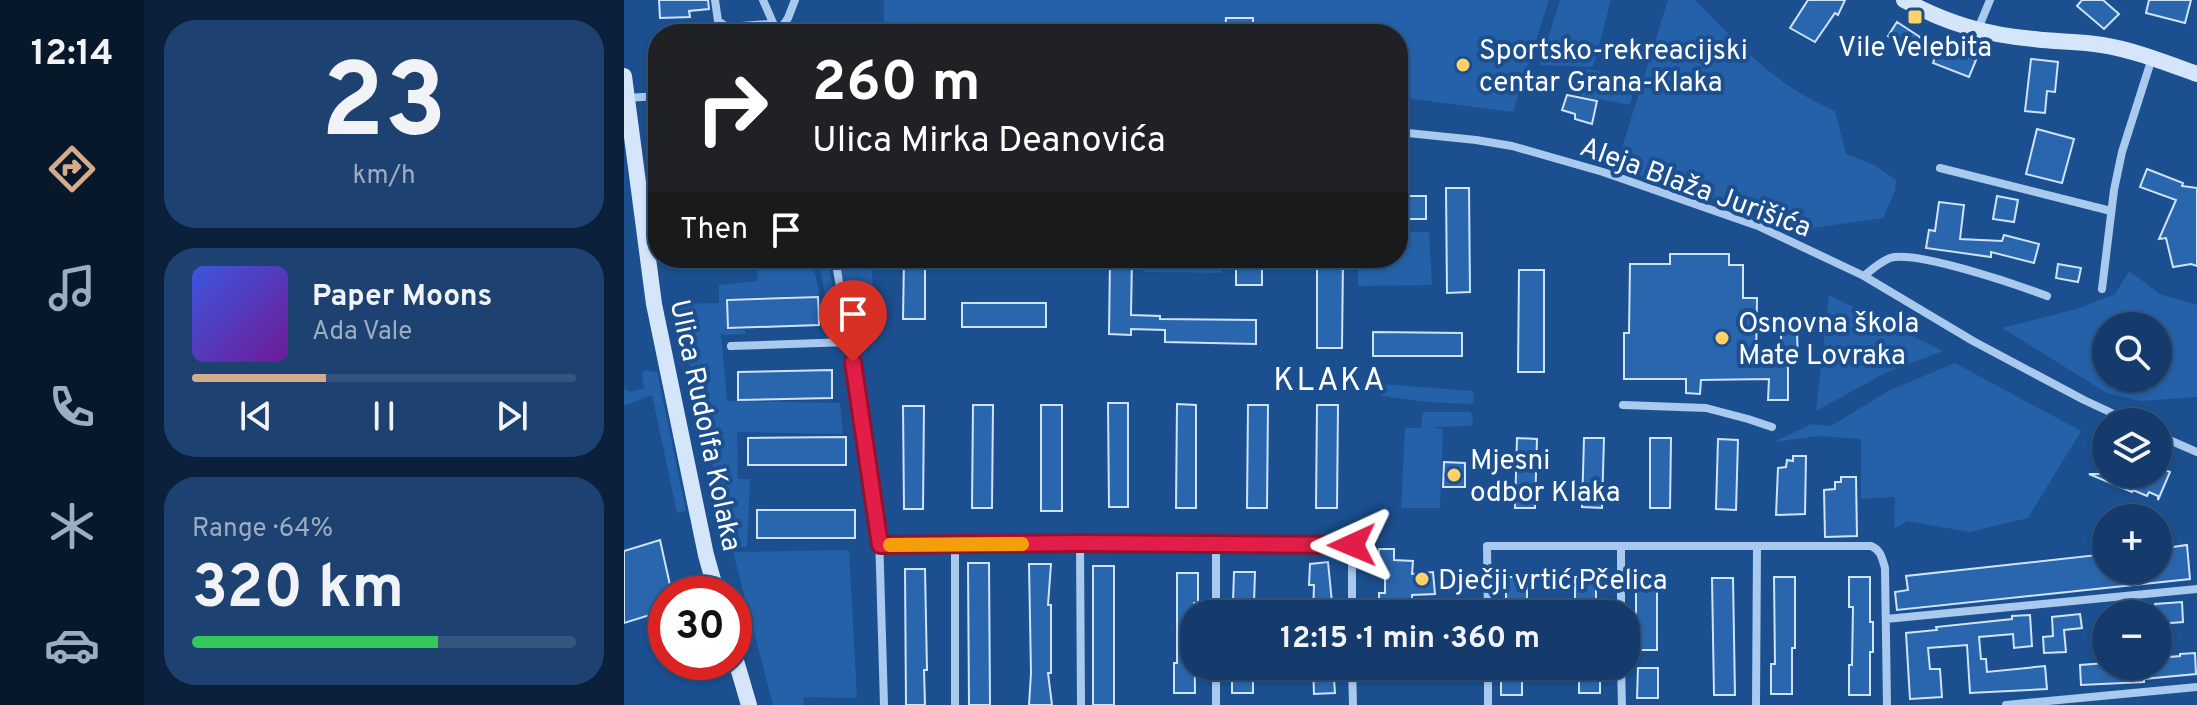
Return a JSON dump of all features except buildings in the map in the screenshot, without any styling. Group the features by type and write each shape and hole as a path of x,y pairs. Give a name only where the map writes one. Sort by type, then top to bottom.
{"main road":[{"path":"1904,0 1944,20 1977,30 2035,40 2102,45 2197,74"},
{"name":"Ulica Rudolfa Kolaka","path":"624,76 648,261"},
{"name":"Ulica Rudolfa Kolaka","path":"649,268 712,576"},
{"path":"742,680 749,705"}],"street":[{"path":"715,0 718,21 722,24"},
{"path":"763,0 776,24"},
{"path":"784,24 795,0"},
{"path":"1977,30 1990,0"},
{"path":"2102,289 2122,152 2152,58"},
{"path":"625,98 648,97"},
{"name":"Aleja Blaža Jurišića","path":"1408,133 1498,143 1603,172 1758,226 1864,276 1973,341 2101,408"},
{"path":"1940,168 2111,211"},
{"path":"1864,276 1892,257 1910,257 2004,280 2047,296"},
{"path":"837,268 880,545 884,705"},
{"path":"731,346 849,342"},
{"path":"1623,405 1706,408 1772,427"},
{"path":"2172,441 2197,452"},
{"path":"1080,543 1081,705"},
{"path":"880,545 1352,545 1352,600"},
{"path":"955,545 955,705"},
{"path":"1216,545 1216,600"},
{"path":"1488,600 1487,546 1871,546 1881,554 1885,568 1887,705"},
{"path":"1621,547 1621,600"},
{"path":"1756,705 1757,547"},
{"path":"1886,619 2197,589"},
{"path":"1216,680 1216,705"},
{"path":"1352,680 1353,705"},
{"path":"1488,680 1488,705"},
{"path":"1621,680 1622,705"},
{"path":"2006,705 2197,687"}],"shaded area":[{"name":"Sportsko-rekreacijski centar Grana-Klaka","path":"884,0 1549,0 1513,112 1408,98 1408,24 884,24"},
{"path":"1560,0 1611,0 1593,67 1540,65"},
{"path":"1668,0 1695,0 1776,77 1835,111 1846,154 1876,166 1896,180 1895,191 1883,218 1792,231 1616,167"},
{"path":"1587,69 1636,78 1630,105 1581,96"},
{"path":"1408,232 1429,232 1432,285 1358,286 1358,268 1408,268"},
{"path":"756,268 814,268 819,293 817,296 726,298 727,329 745,330 745,334 721,333 727,401 840,403 843,434 737,432 738,479 750,479 747,547 734,547 702,424 677,304 719,303 719,285 758,281"},
{"path":"820,268 829,268 841,324 837,334 832,332"},
{"path":"841,268 872,268 873,307 870,312 855,315 850,308"},
{"path":"1144,268 1222,268 1222,273 1144,272"},
{"path":"2129,271 2160,294 2197,305 2197,397 2140,401 2105,392 2172,392 2172,312 2092,312 2092,384 2002,328 2080,308 2115,294"},
{"path":"1829,295 1943,351 1885,373 1816,411"},
{"path":"1955,363 2081,431 2028,518 1969,532 1907,521 1894,529 1895,497 1861,499 1861,439 1819,436 1774,442 1811,424 1831,426 1890,390"},
{"path":"645,370 657,372 686,511 677,513 652,395 624,406 624,386 631,392 644,388 642,374"},
{"path":"1382,384 1473,391 1474,402 1426,402 1383,396"},
{"path":"1423,412 1470,412 1472,426 1431,427 1443,429 1440,508 1401,508 1405,428 1423,428"},
{"path":"849,550 857,698 804,697 803,705 773,705 752,625 752,576 739,576 733,552"}],"slow traffic":[{"path":"890,545 1022,544"}],"place":[{"name":"Vile Velebita","path":"1915,17"},
{"name":"Sportsko-rekreacijski centar Grana-Klaka","path":"1463,65"},
{"name":"Osnovna škola Mate Lovraka","path":"1722,338"},
{"name":"Mjesni odbor Klaka","path":"1454,475"},
{"name":"Dječji vrtić Pčelica","path":"1422,579"}],"district":[{"name":"KLAKA","path":"1330,379"}],"route":[{"path":"853,362 880,545 1352,545"}]}
